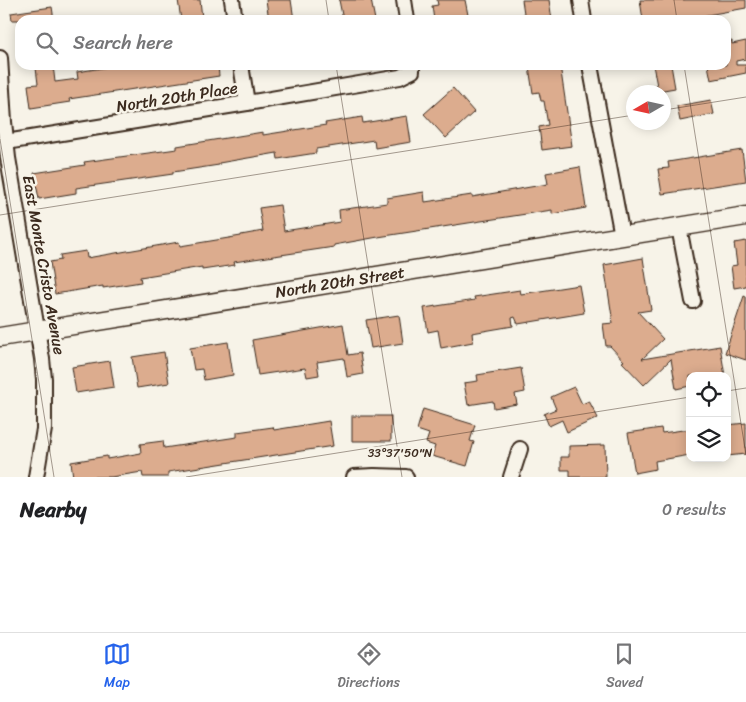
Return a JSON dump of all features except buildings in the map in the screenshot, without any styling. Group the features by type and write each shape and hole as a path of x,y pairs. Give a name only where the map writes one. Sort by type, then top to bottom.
{"street":[{"path":"232,0 234,15"},
{"path":"404,0 406,15"},
{"path":"581,0 583,15"},
{"name":"East Monte Cristo Avenue","path":"0,58 8,158 44,379 44,429 36,477"},
{"path":"242,70 248,103"},
{"name":"North 20th Place","path":"6,142 400,77 409,70"},
{"path":"591,70 622,236"},
{"name":"North 20th Street","path":"0,337 746,216"},
{"path":"680,227 693,301"},
{"path":"511,477 520,449"},
{"path":"354,477 406,477"}]}
